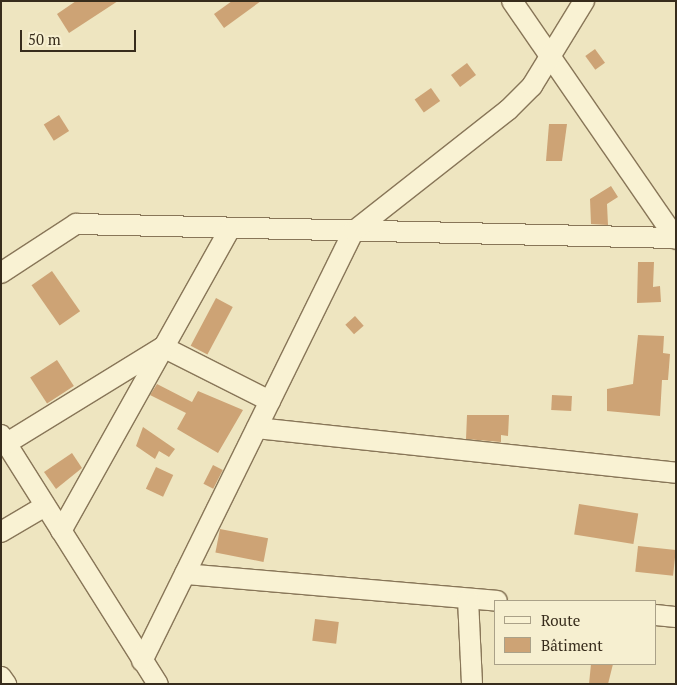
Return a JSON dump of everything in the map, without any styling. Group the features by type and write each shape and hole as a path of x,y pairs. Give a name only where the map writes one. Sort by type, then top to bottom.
{"street":[{"path":"512,1 550,59 674,230"},
{"path":"142,661 354,231 494,123 532,86 584,1"},
{"path":"1,274 76,224 354,231 674,230"},
{"path":"61,531 230,228"},
{"path":"163,347 270,401"},
{"path":"158,684 4,439 163,347"},
{"path":"257,428 676,473"},
{"path":"1,532 46,506"},
{"path":"185,574 494,601"},
{"path":"468,599 472,684"},
{"path":"657,615 676,617"},
{"path":"1,677 6,684"}],"building":[{"path":"76,1 118,1 69,33 57,14"},
{"path":"232,1 261,1 224,28 214,14"},
{"path":"595,49 605,63 595,70 585,56"},
{"path":"467,63 476,75 460,87 451,75"},
{"path":"431,88 440,101 424,113 415,99"},
{"path":"59,115 69,131 54,141 44,125"},
{"path":"549,124 567,124 562,161 546,161"},
{"path":"611,186 618,197 607,204 608,225 591,224 590,199"},
{"path":"638,262 654,262 653,287 660,286 661,302 637,303"},
{"path":"52,271 80,311 60,325 32,285"},
{"path":"216,298 233,307 207,355 191,346"},
{"path":"355,316 364,326 354,334 345,325"},
{"path":"638,335 664,336 663,353 670,354 668,380 662,380 660,416 607,411 607,389 633,384"},
{"path":"57,360 74,386 47,403 30,377"},
{"path":"157,384 192,402 198,391 243,410 218,453 177,429 186,413 150,395"},
{"path":"552,395 572,396 571,411 551,410"},
{"path":"467,415 509,415 508,436 501,435 501,442 466,439"},
{"path":"143,427 175,449 169,457 159,451 155,459 136,446"},
{"path":"72,453 82,468 56,489 44,472"},
{"path":"213,465 223,470 213,489 203,484"},
{"path":"156,467 173,475 163,497 146,489"},
{"path":"579,504 638,513 633,544 574,535"},
{"path":"220,529 268,538 264,562 215,553"},
{"path":"638,546 676,550 673,576 635,572"},
{"path":"315,619 339,622 336,644 312,641"},
{"path":"591,665 613,665 608,684 589,684"}]}
